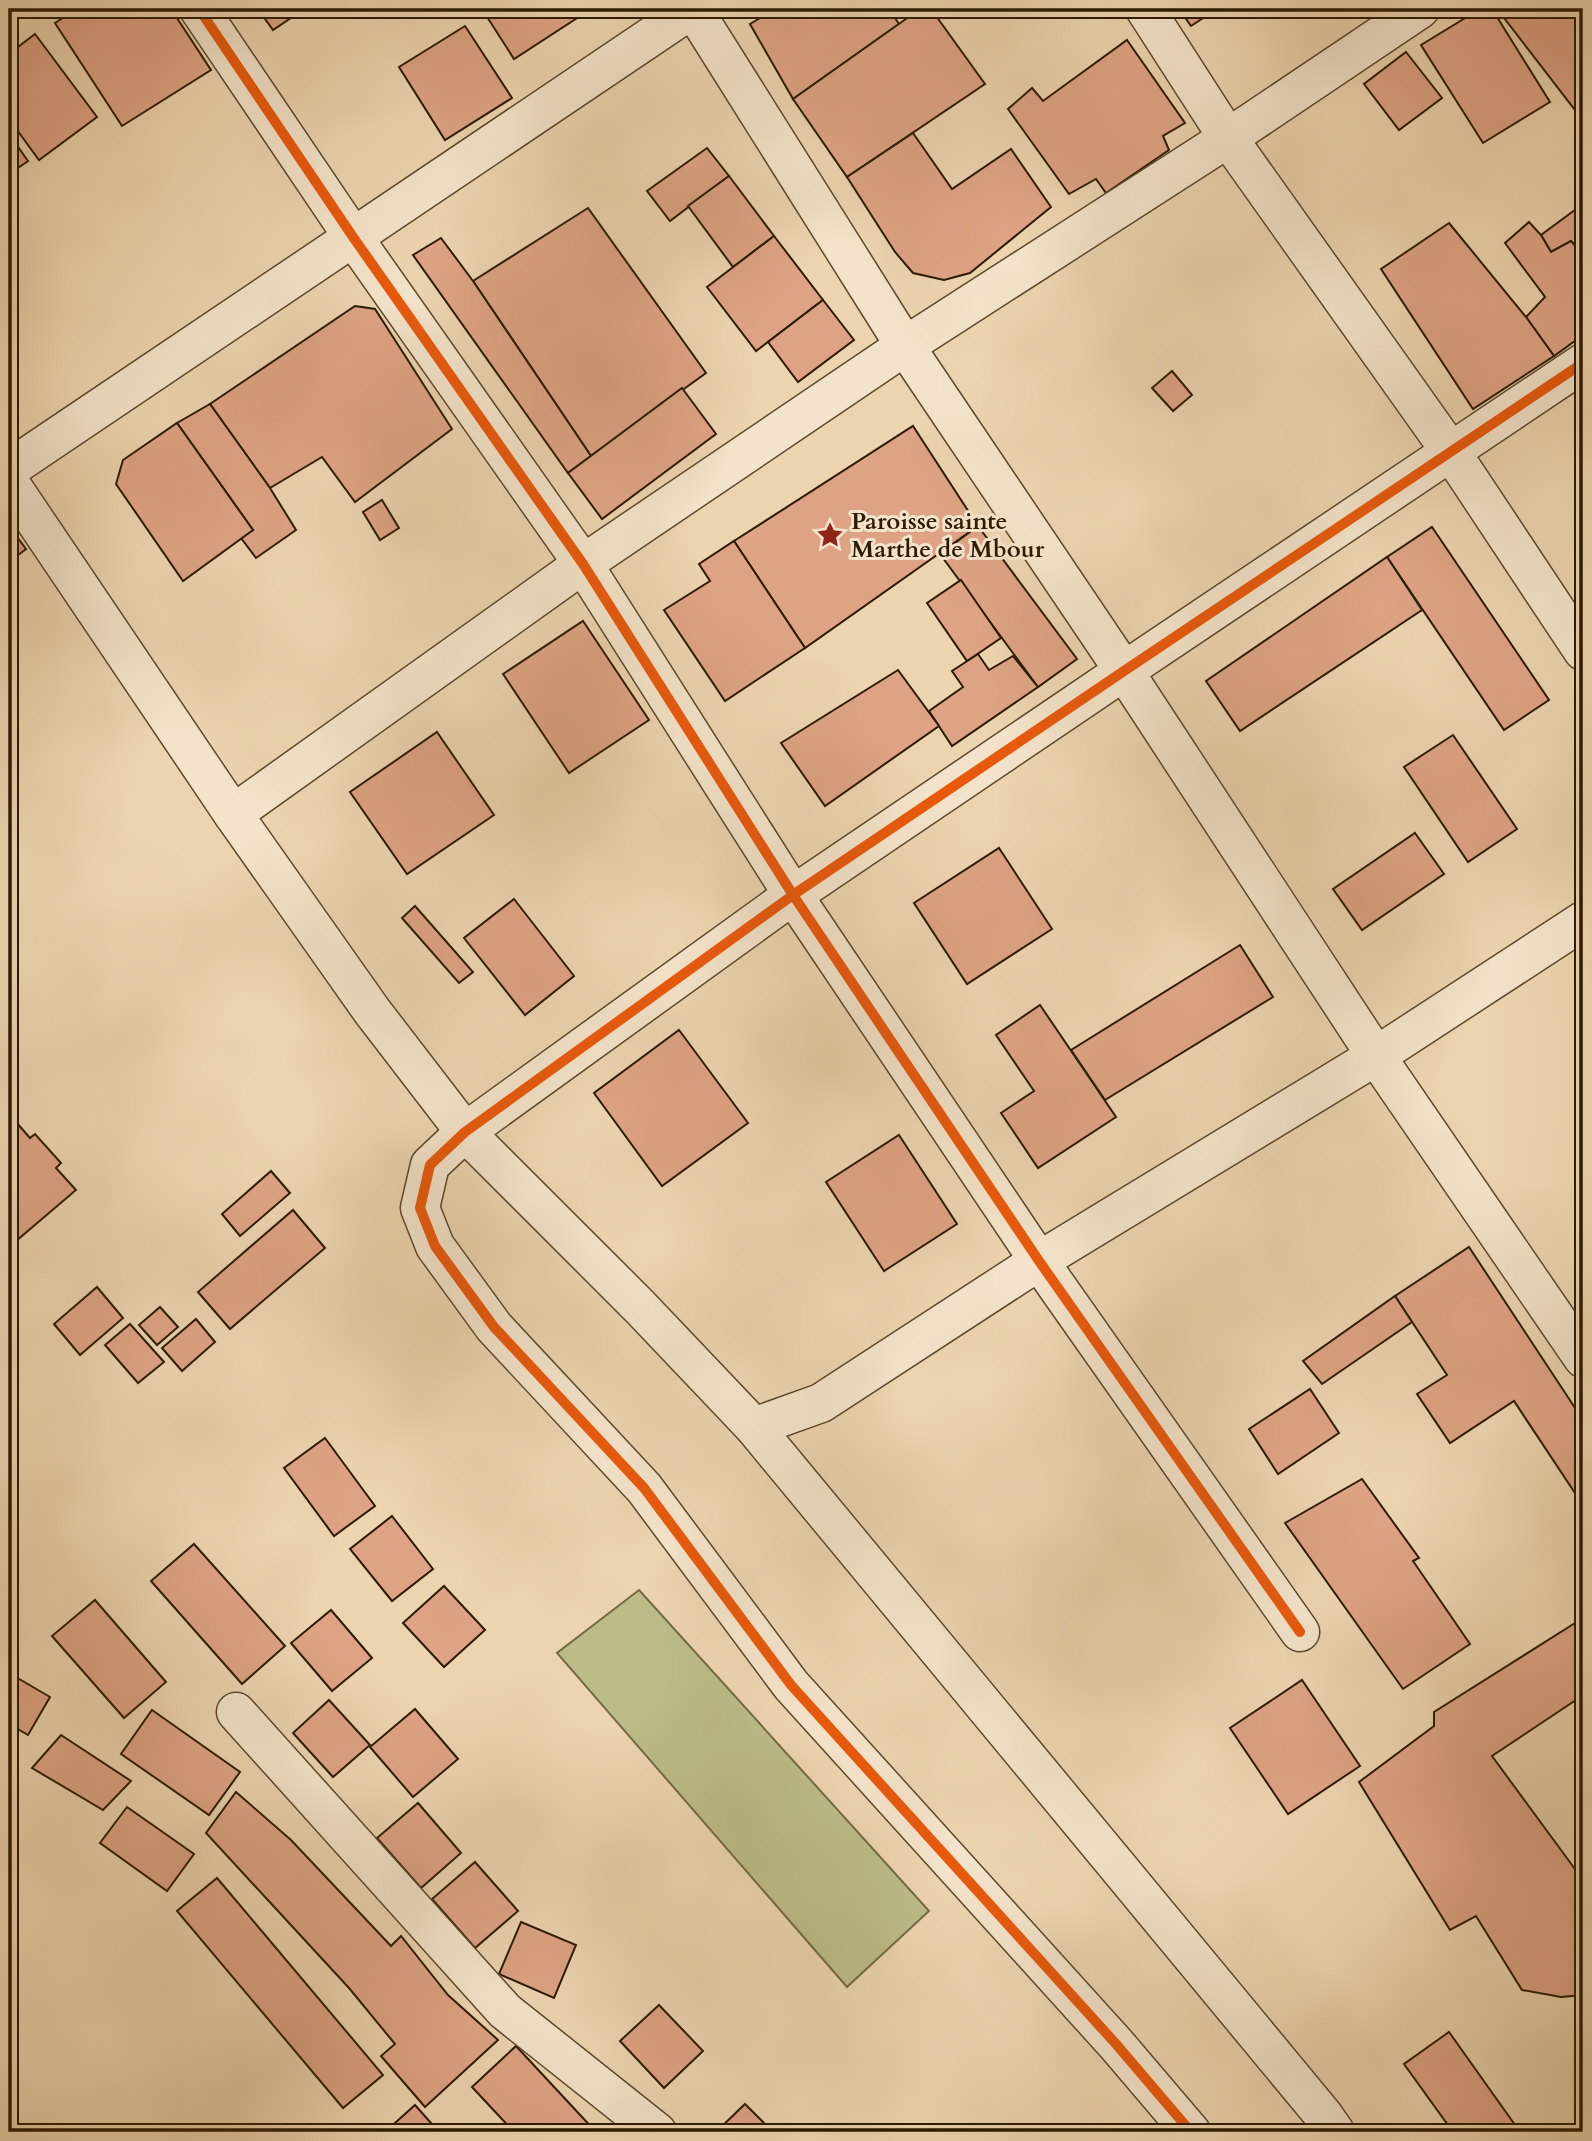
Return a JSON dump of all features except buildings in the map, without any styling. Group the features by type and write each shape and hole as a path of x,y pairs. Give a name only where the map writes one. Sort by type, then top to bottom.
{"street":[{"path":"200,9 353,237 583,564 793,895 1039,1261 1300,1632"},
{"path":"9,469 692,9 905,346 1124,670 1376,1056 1583,1358"},
{"path":"1145,9 1228,138 1451,452 1583,650"},
{"path":"233,814 583,564 905,346 1228,138 1420,9"},
{"path":"1191,2132 1116,2043 791,1685 644,1488 494,1326 435,1246 420,1208 430,1165 464,1132 793,895 1583,363"},
{"path":"9,482 233,814 372,1011 464,1132 640,1307 754,1427 1335,2132"},
{"path":"754,1427 821,1403 1039,1261 1376,1056 1583,921"},
{"path":"236,1712 505,2011 657,2132"}],"green space":[{"path":"639,1590 929,1911 847,1987 557,1653"}],"cycle path":[{"path":"199,9 353,237 583,564 793,895 1039,1261 1300,1632"},
{"path":"1191,2132 1116,2044 791,1685 644,1488 494,1327 435,1246 420,1208 430,1165 465,1132 793,895 1583,363"}],"place":[{"name":"Paroisse sainte Marthe de Mbour","path":"830,535"}]}
